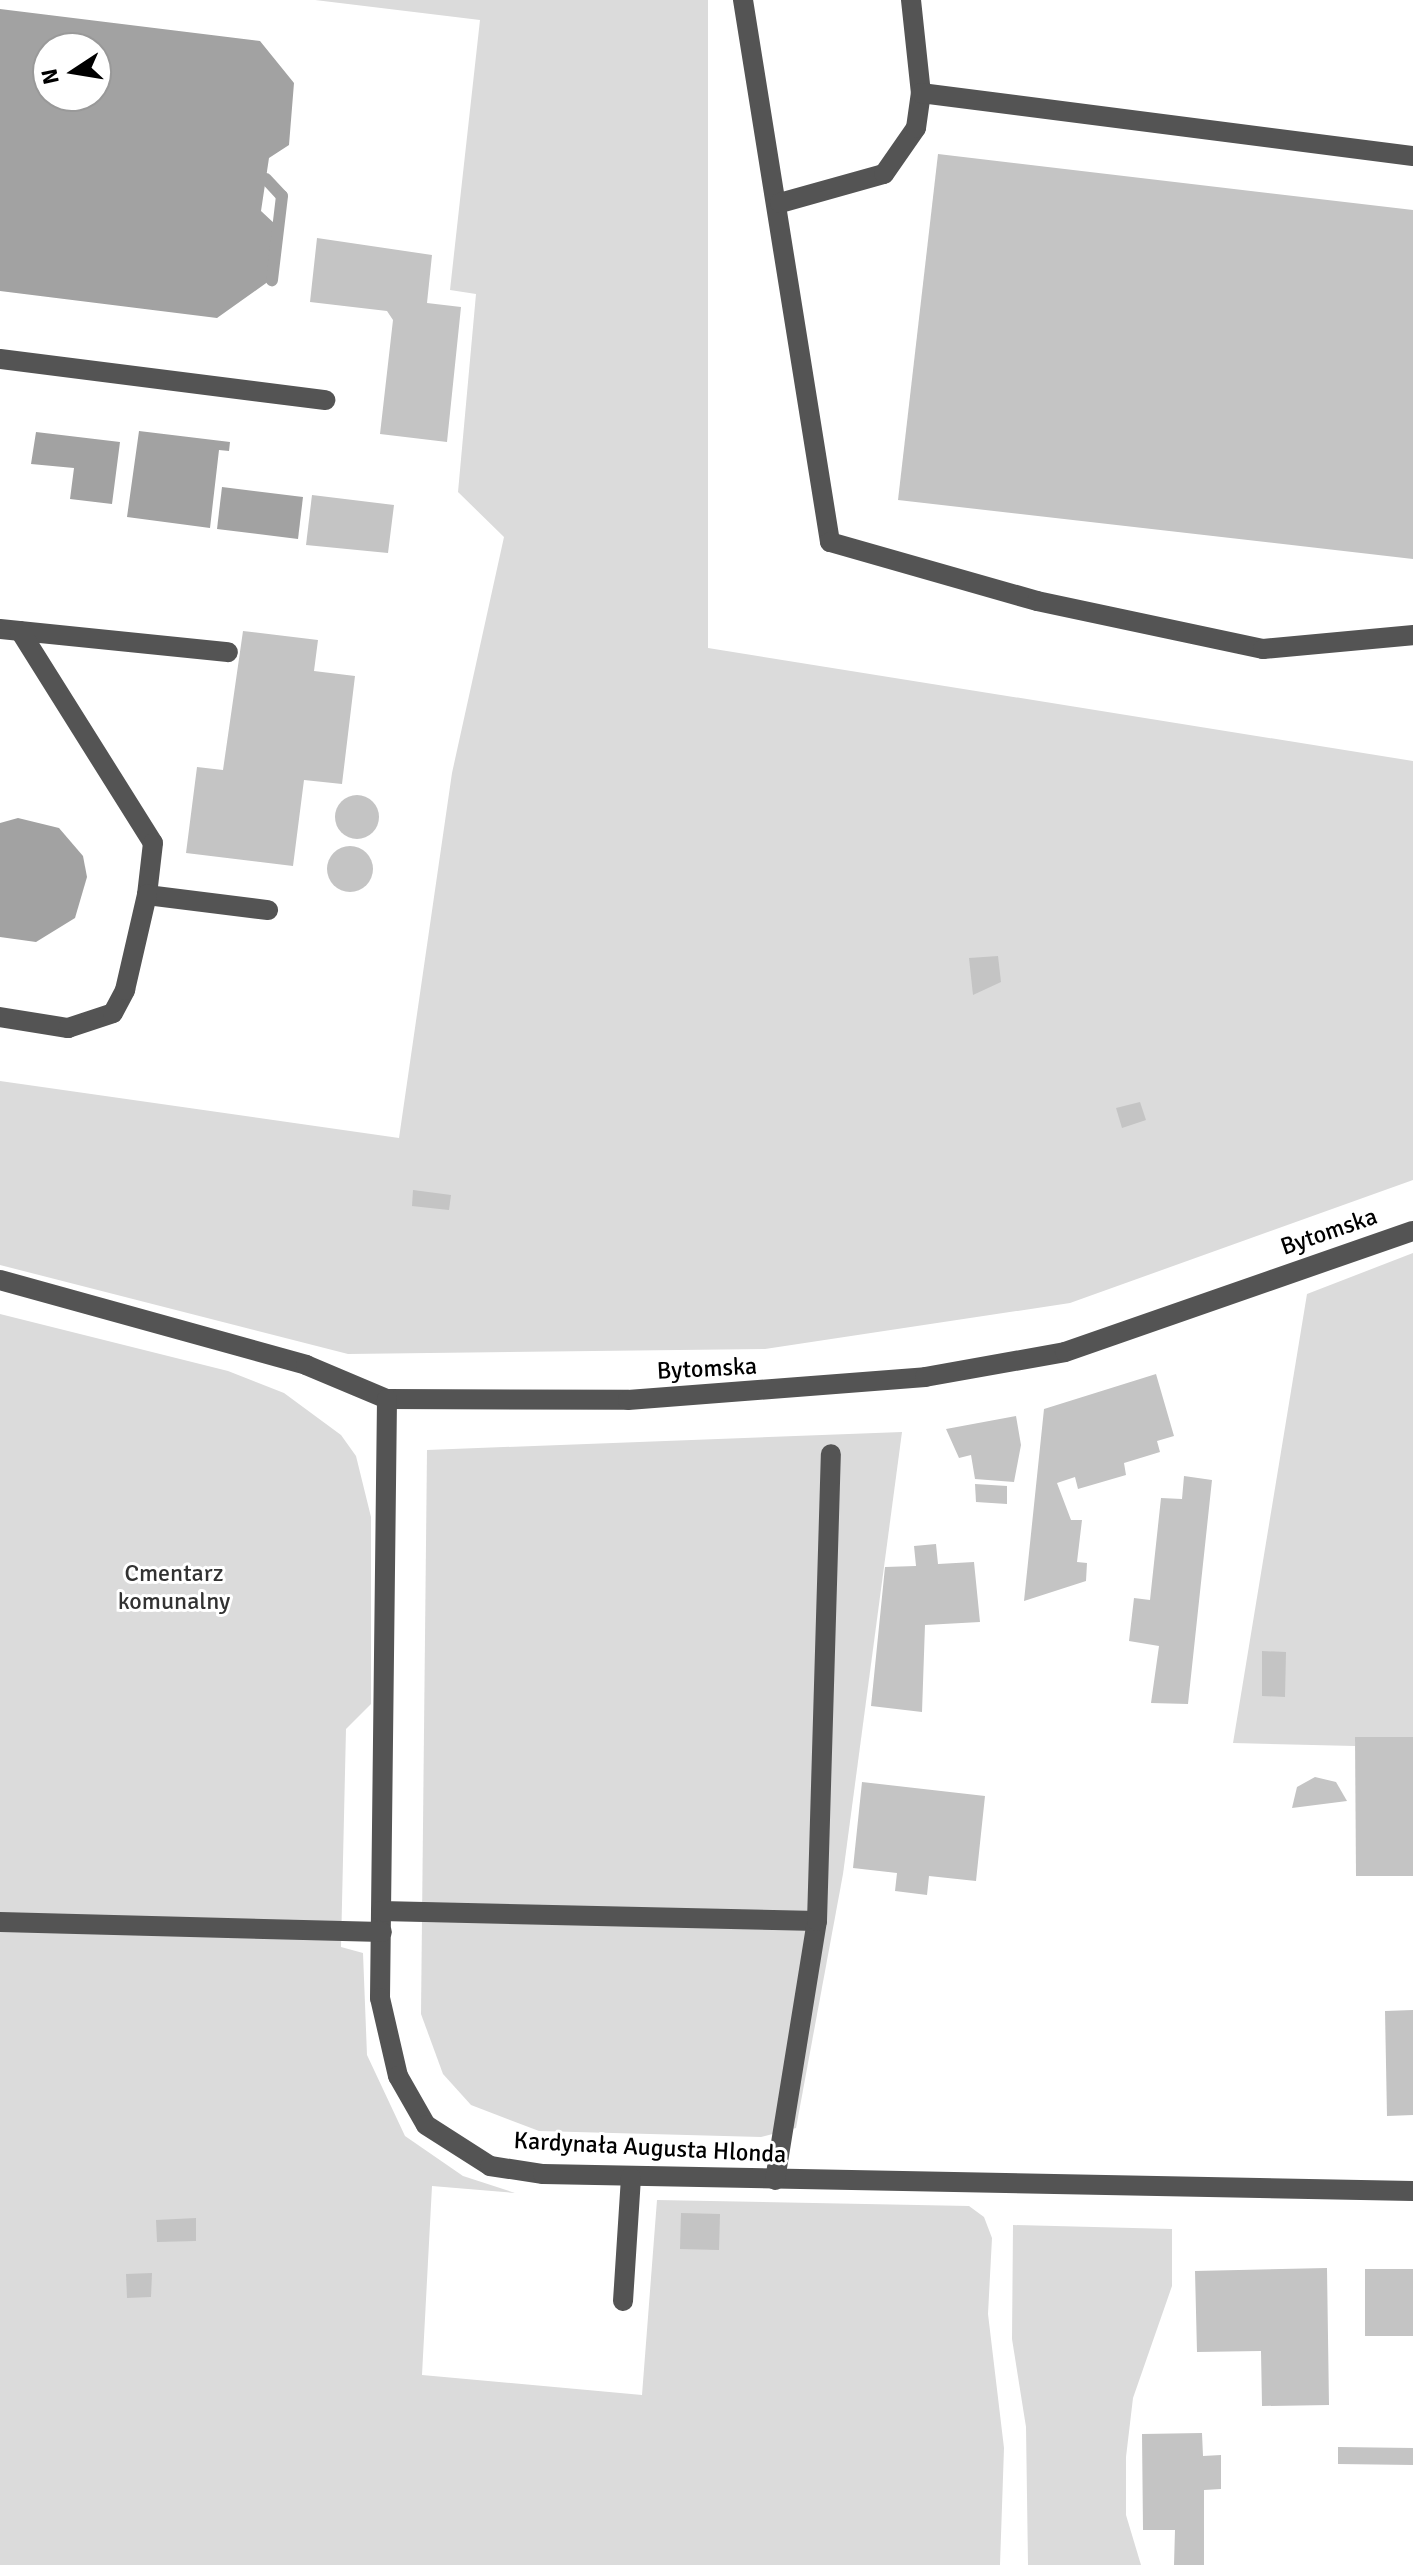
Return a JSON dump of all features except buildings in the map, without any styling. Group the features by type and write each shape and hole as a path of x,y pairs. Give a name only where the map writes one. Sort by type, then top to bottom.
{"street":[{"path":"743,0 780,203 830,542 1037,601 1263,649 1413,635"},
{"path":"780,203 884,174 916,128 921,93 911,0"},
{"path":"921,93 1413,156"},
{"path":"0,359 325,400"},
{"path":"10,630 228,652"},
{"path":"0,1017 68,1028 113,1013 125,990 147,895 153,843 10,630"},
{"path":"147,895 268,910"},
{"name":"Bytomska","path":"0,1280 306,1365 387,1399 628,1400 925,1377 1065,1352 1413,1231"},
{"name":"Kardynała Augusta Hlonda","path":"387,1399 390,1462 381,1911 384,2033 426,2125 490,2166 631,2177 1413,2191"},
{"path":"775,2180 817,1921 831,1454"},
{"path":"381,1911 817,1921"},
{"path":"0,1922 382,1932"},
{"path":"623,2301 631,2177"}],"green space":[{"path":"315,0 708,0 708,648 1413,761 1413,1180 1070,1303 765,1349 348,1354 0,1265 0,1081 399,1138 452,773 504,537 458,492 476,294 450,290 480,20"},
{"path":"1413,1253 1413,1737 1356,1737 1355,1746 1233,1743 1307,1294"},
{"name":"Cmentarz komunalny","path":"0,1314 228,1371 284,1393 341,1435 356,1456 371,1517 371,1704 346,1729 341,1947 363,1953 367,2055 405,2136 463,2176 515,2193 432,2186 422,2375 642,2395 657,2200 969,2206 984,2217 992,2238 988,2314 1004,2448 1000,2565 0,2565"},
{"path":"902,1432 843,1874 796,2128 761,2137 539,2131 471,2105 443,2074 421,2014 427,1450"},
{"path":"1013,2225 1172,2229 1172,2286 1133,2398 1126,2457 1126,2515 1141,2565 1028,2565 1026,2427 1012,2339"}],"shaded area":[{"path":"0,9 260,41 294,83 289,145 269,158 261,211 276,225 269,281 217,318 0,291"},
{"path":"139,431 230,442 229,451 219,450 210,528 127,517"},
{"path":"36,432 120,442 112,504 70,499 74,468 31,464"},
{"path":"222,487 303,497 298,539 217,529"},
{"path":"18,818 59,828 83,856 87,877 75,918 36,942 0,937 0,823"}],"waterway":[{"path":"266,179 282,196 272,280"}]}
